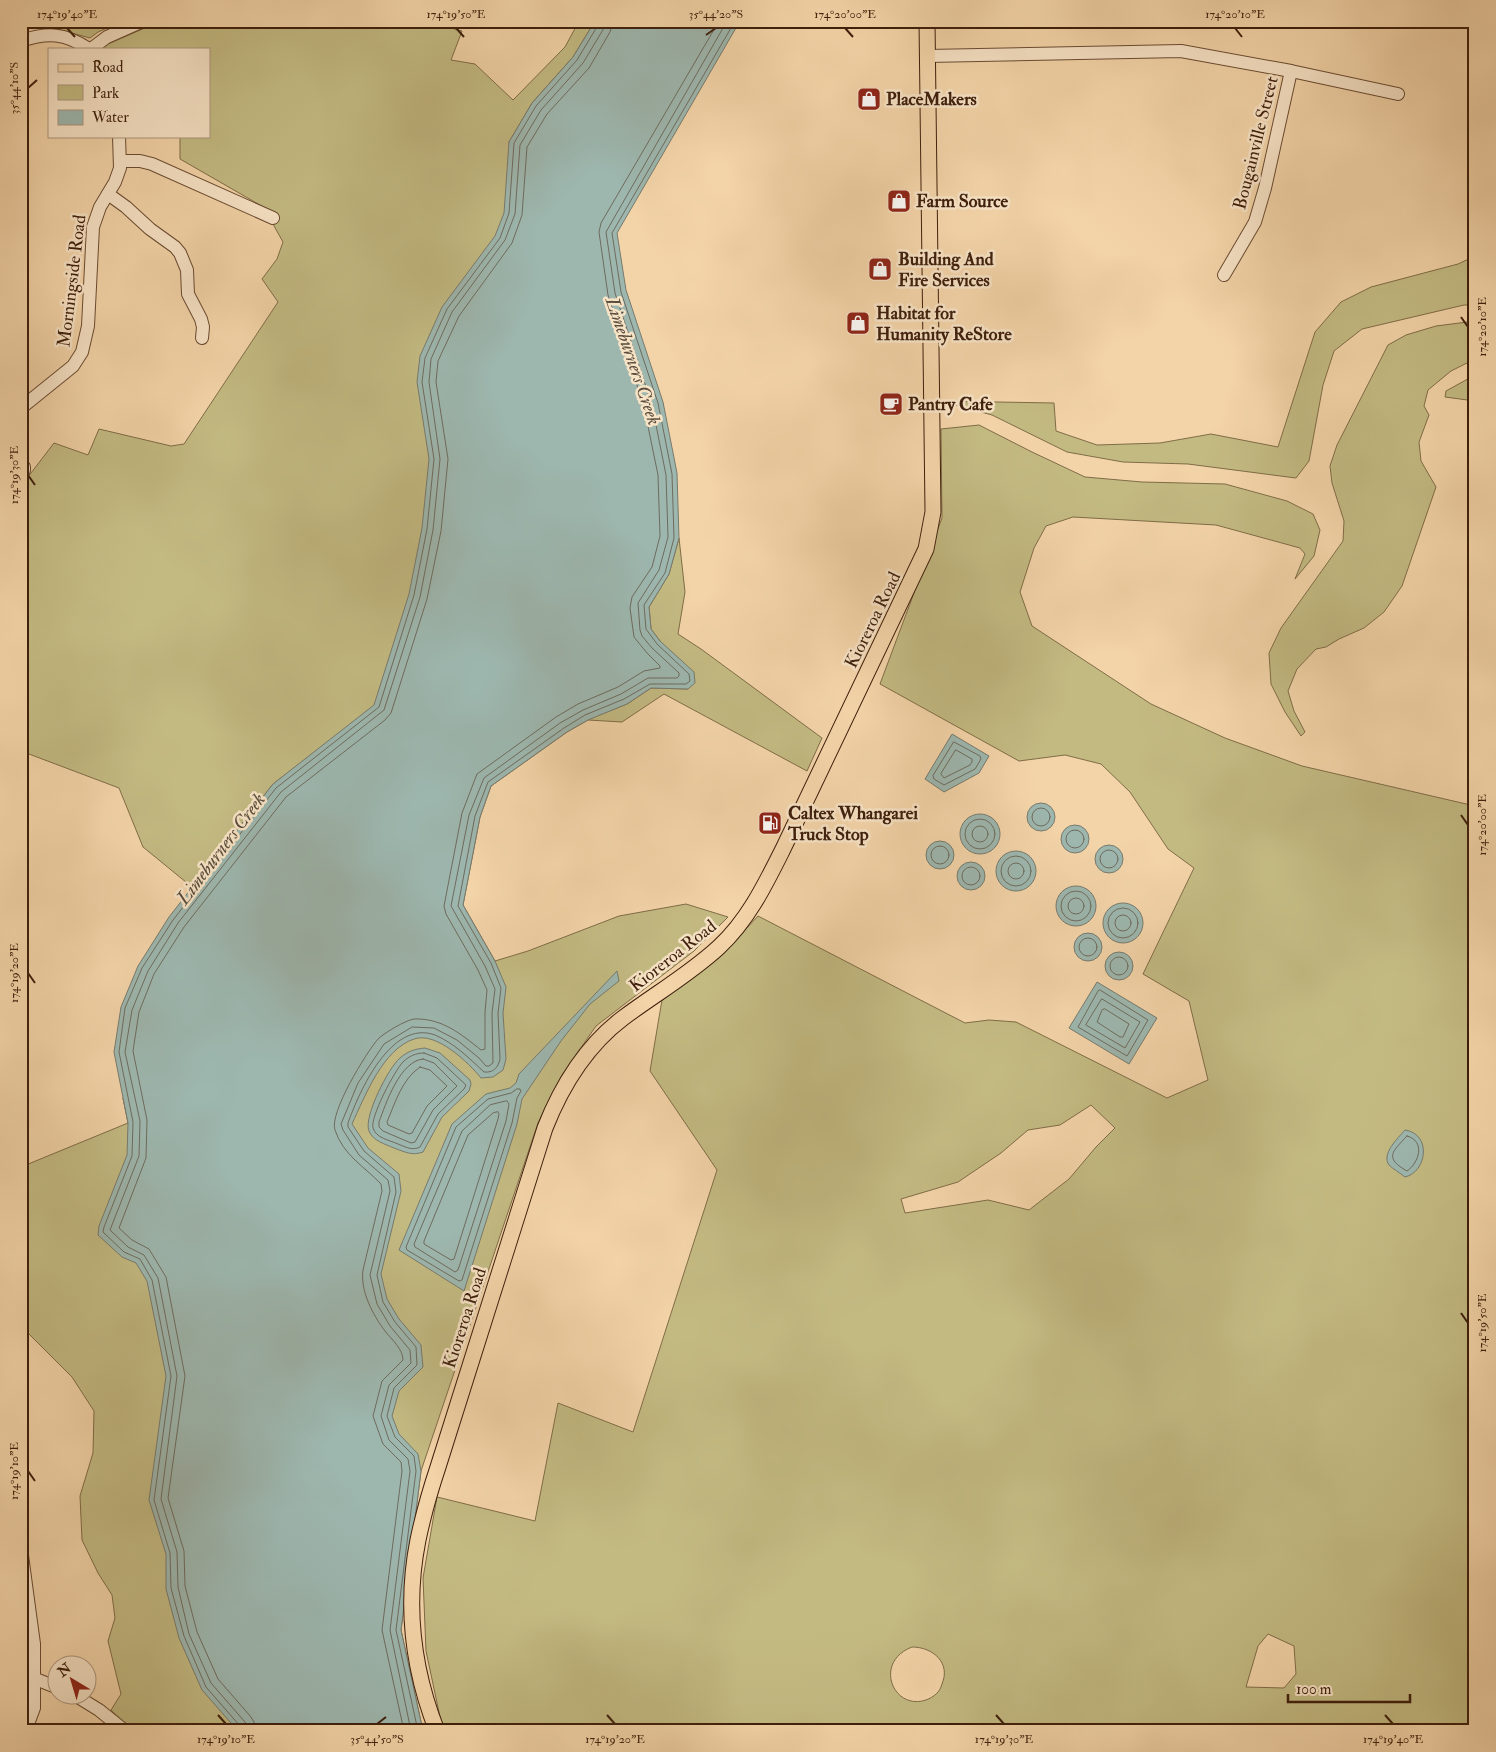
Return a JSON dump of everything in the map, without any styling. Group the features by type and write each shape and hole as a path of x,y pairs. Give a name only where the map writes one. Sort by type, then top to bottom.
{"main road":[{"name":"Kioreroa Road","path":"437,1731 422,1686 415,1655 412,1598 417,1542 438,1467 554,1105 578,1064 605,1034 622,1019 683,976 718,948 739,926 761,894 926,549 933,512 927,21"}],"street":[{"path":"92,48 107,38 143,21"},
{"path":"21,41 36,36 56,35 69,38 88,48"},
{"path":"927,56 1181,51 1291,71 1398,94"},
{"name":"Bougainville Street","path":"1224,275 1255,222 1265,188 1291,71"},
{"name":"Morningside Road","path":"21,408 73,366 82,352 88,326 94,227 98,212 118,174 121,161 119,138"},
{"path":"121,161 140,161 152,164 274,218"},
{"path":"108,194 126,207 150,229 176,247 180,253 186,270 188,294 201,319 203,327 202,338"},
{"path":"21,464 24,467 24,470 21,471"},
{"path":"21,1548 34,1644 34,1711 27,1731"},
{"path":"21,1673 48,1684"},
{"path":"89,1704 125,1731"}],"green space":[{"path":"46,21 123,21 98,32 90,38 49,27"},
{"path":"161,21 425,21 462,31 451,60 475,64 513,100 565,47 579,21 595,21 573,57 532,103 509,142 569,557 273,784 192,887 143,847 119,788 21,751 21,486 54,443 88,455 99,429 171,446 184,444 278,302 262,279 277,259 283,242 274,226 272,212 180,159 180,138 210,138 210,48 101,47"},
{"path":"1475,256 1475,305 1464,305 1362,329 1334,351 1323,385 1309,461 1296,478 1188,464 1123,462 1067,452 992,415 940,401 1054,403 1056,431 1097,445 1160,443 1211,434 1278,447 1315,332 1341,302 1371,287 1458,264"},
{"path":"1475,321 1475,359 1451,371 1428,390 1424,406 1429,415 1419,442 1421,461 1436,487 1402,586 1384,612 1364,628 1326,647 1316,649 1297,669 1288,691 1294,711 1305,732 1301,736 1285,712 1271,684 1269,653 1281,628 1343,541 1344,521 1332,483 1330,466 1337,445 1388,345 1406,335 1436,326"},
{"path":"1475,375 1475,401 1445,397 1446,391"},
{"path":"979,425 1085,477 1142,482 1225,484 1287,501 1313,514 1320,530 1314,556 1295,579 1305,554 1300,548 1216,525 1073,517 1046,526 1034,548 1020,592 1032,626 1151,704 1225,738 1302,766 1475,806 1475,1731 445,1731 440,1717 426,1651 423,1578 437,1497 535,1521 558,1403 633,1432 717,1170 650,1071 662,1000 723,954 758,916 965,1023 989,1020 1016,1022 1167,1098 1208,1080 1189,1001 1143,974 1194,868 1168,849 1130,792 1101,764 1065,755 1019,761 880,684 942,518 941,429","holes":["1091,1105 1115,1128 1069,1179 1029,1210 988,1200 905,1213 901,1199 958,1182 1001,1153 1028,1130 1060,1125","1268,1634 1294,1646 1296,1674 1284,1688 1246,1687 1258,1646","912,1647 927,1650 938,1658 942,1663 944,1676 941,1687 936,1694 926,1700 914,1701 904,1698 897,1692 892,1683 891,1673 893,1663 900,1654"]},
{"path":"679,538 685,592 678,634 822,738 807,771 664,694 622,722 588,720 567,732 491,786 480,817 463,905 495,961 528,951 619,916 686,904 728,917 694,951 596,1026 562,1075 538,1123 421,1471 401,1630 423,1731 174,1028 307,826 627,704 651,688 688,689 651,629 649,607 669,574"},
{"path":"123,1098 262,1731 133,1731 111,1710 121,1694 108,1641 115,1618 112,1595 98,1573 82,1540 80,1496 93,1453 94,1411 72,1377 21,1326 21,1167 128,1123"}],"water":[{"name":"Limeburners Creek","path":"595,21 740,21 617,233 626,290 663,402 677,473 679,538 669,574 649,607 651,629 660,641 694,672 695,683 688,689 651,688 627,704 588,720 567,732 491,786 480,817 463,905 495,961 506,987 503,1013 506,1059 503,1070 493,1077 481,1078 469,1064 442,1044 423,1038 414,1039 403,1044 384,1063 369,1087 352,1124 368,1148 399,1174 401,1191 381,1274 387,1299 399,1319 421,1345 423,1367 399,1391 392,1416 399,1434 418,1454 421,1471 401,1630 423,1731 238,1731 202,1690 179,1638 166,1589 166,1554 149,1500 166,1376 147,1281 136,1263 122,1257 98,1235 99,1226 127,1155 128,1123 114,1052 121,1007 138,966 169,917 273,784 374,705 409,594 422,528 429,459 417,382 420,356 442,307 495,236 504,213 509,142 532,103 573,57"},
{"path":"952,734 989,756 979,773 944,792 925,779"},
{"path":"1041,803 1051,807 1055,817 1051,827 1041,831 1031,827 1027,817 1031,807"},
{"path":"980,814 994,820 1000,834 994,848 980,854 966,848 960,834 966,820"},
{"path":"1075,825 1085,829 1089,839 1085,849 1075,853 1065,849 1061,839 1065,829"},
{"path":"940,841 950,845 954,855 950,865 940,869 930,865 926,855 930,845"},
{"path":"1109,845 1119,849 1123,859 1119,869 1109,873 1099,869 1095,859 1099,849"},
{"path":"1016,851 1030,857 1036,871 1030,885 1016,891 1002,885 996,871 1002,857"},
{"path":"971,862 981,866 985,876 981,886 971,890 961,886 957,876 961,866"},
{"path":"1076,886 1090,892 1096,906 1090,920 1076,926 1062,920 1056,906 1062,892"},
{"path":"1123,903 1137,909 1143,923 1137,937 1123,943 1109,937 1103,923 1109,909"},
{"path":"1088,933 1098,937 1102,947 1098,957 1088,961 1078,957 1074,947 1078,937"},
{"path":"1119,952 1129,956 1133,966 1129,976 1119,980 1109,976 1105,966 1109,956"},
{"path":"617,971 619,981 590,1004 561,1041 522,1099 517,1124 464,1291 399,1250 452,1124 486,1094 510,1088 516,1083 519,1074"},
{"path":"1097,982 1157,1018 1129,1064 1069,1028"},
{"path":"425,1048 440,1053 470,1080 471,1084 469,1091 442,1117 423,1152 412,1154 376,1140 369,1131 368,1124 373,1104 395,1063 409,1052"},
{"path":"1405,1130 1414,1133 1419,1138 1423,1145 1423,1153 1422,1161 1418,1168 1412,1174 1405,1177 1389,1165 1387,1156 1391,1146"}],"place":[{"name":"PlaceMakers","path":"869,99"},
{"name":"Farm Source","path":"899,201"},
{"name":"Building And Fire Services","path":"880,269"},
{"name":"Habitat for Humanity ReStore","path":"858,323"},
{"name":"Pantry Cafe","path":"891,404"},
{"name":"Caltex Whangarei Truck Stop","path":"770,823"}]}
